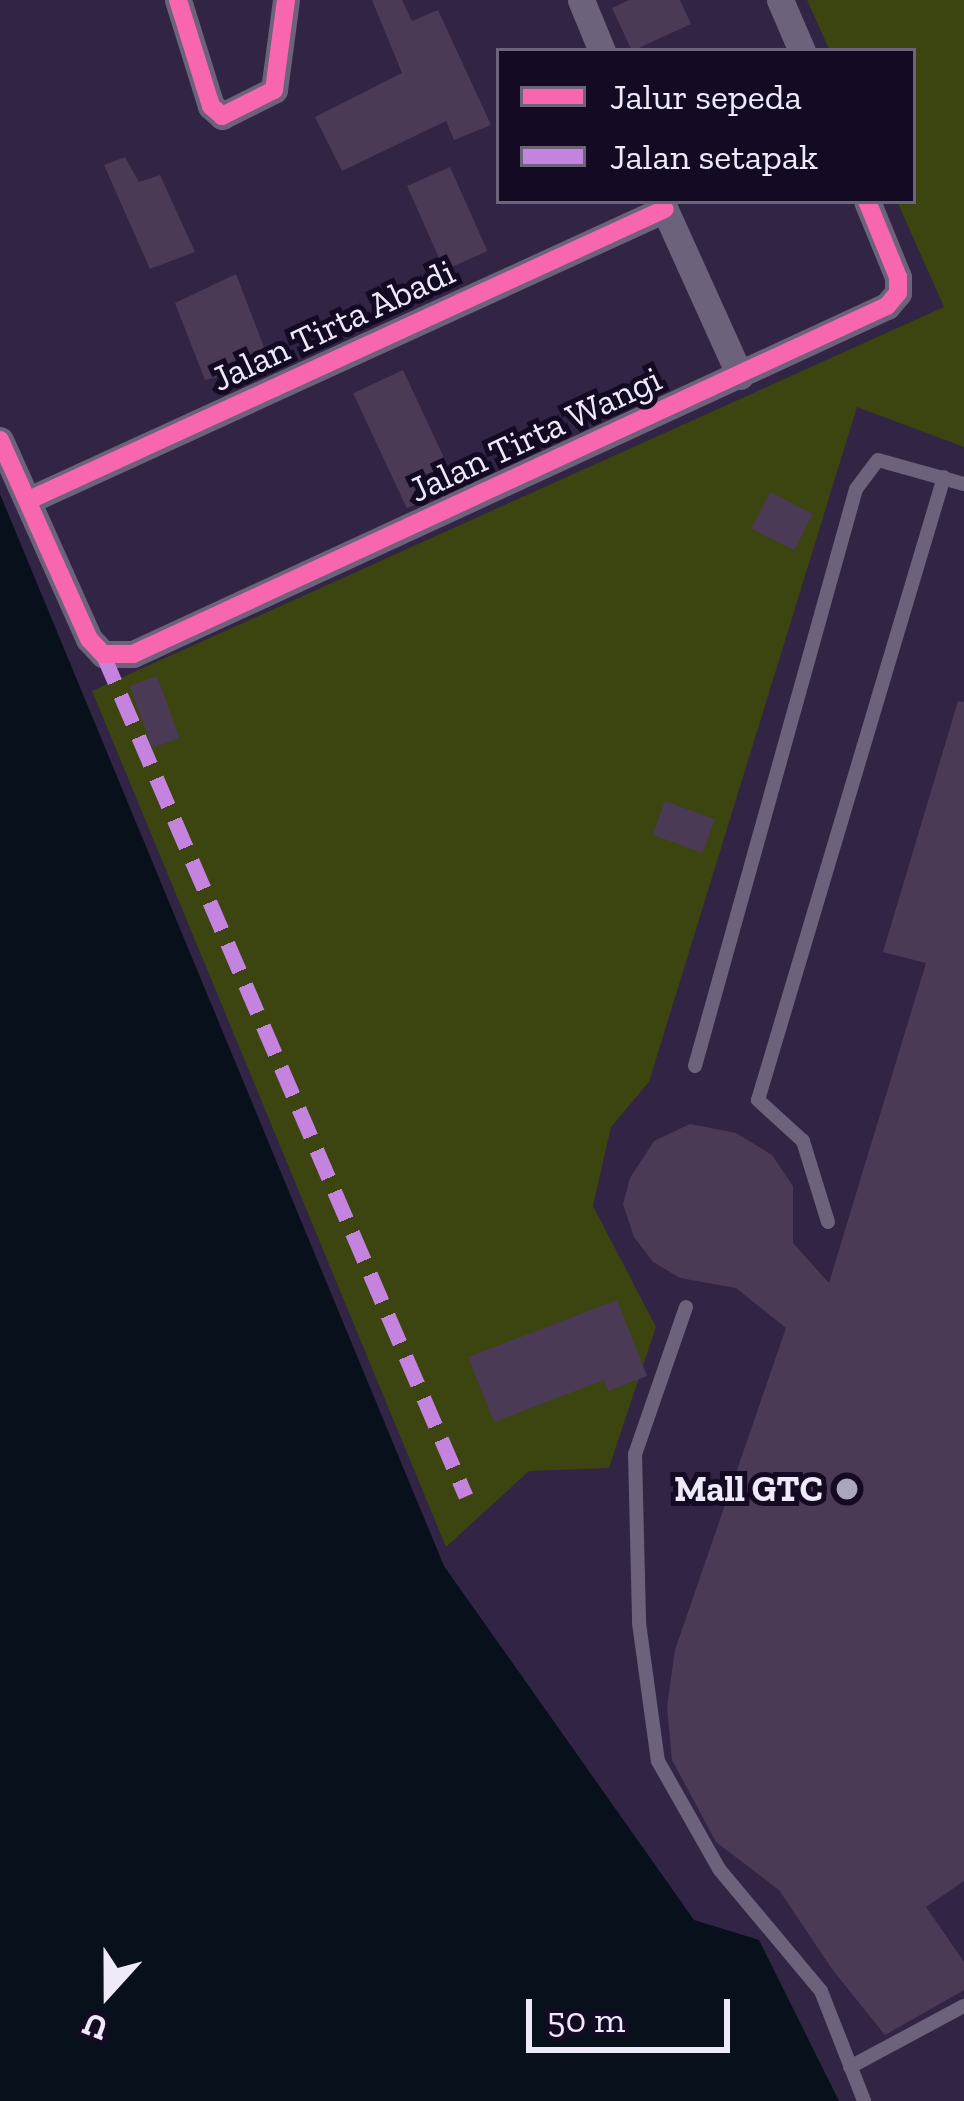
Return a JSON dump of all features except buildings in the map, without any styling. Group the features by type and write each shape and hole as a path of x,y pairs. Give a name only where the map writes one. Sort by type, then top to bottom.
{"street":[{"path":"178,0 211,106 222,116 275,87 286,0"},
{"path":"581,0 601,48"},
{"path":"780,0 801,48"},
{"name":"Jalan Tirta Wangi","path":"29,500 89,638 103,654 133,654 882,309 896,297 898,277 868,204"},
{"path":"663,205 740,376"},
{"name":"Jalan Tirta Abadi","path":"29,500 663,205"},
{"path":"0,440 29,500"}],"lane":[{"path":"695,1066 856,489 878,460 964,484"},
{"path":"828,1222 803,1142 758,1100 944,477"},
{"path":"686,1306 635,1454 639,1623 658,1761 719,1869 821,1990 864,2101"},
{"path":"850,2067 964,2006"}],"green space":[{"path":"807,0 964,0 964,447 857,407 649,1082 611,1127 593,1206 656,1327 609,1468 529,1471 446,1547 92,691 944,307 898,204 916,204 916,48 829,48"}],"shaded area":[{"path":"0,494 444,1566 694,1920 759,1940 839,2101 0,2101"}],"marked path":[{"path":"103,654 466,1496"}],"cycle path":[{"path":"178,0 211,106 222,116 274,90 286,0"},
{"path":"0,440 89,639 103,654 133,654 887,306 898,293 898,277 868,204"},
{"path":"29,500 665,209"}],"place":[{"name":"Mall GTC","path":"847,1489"}]}
